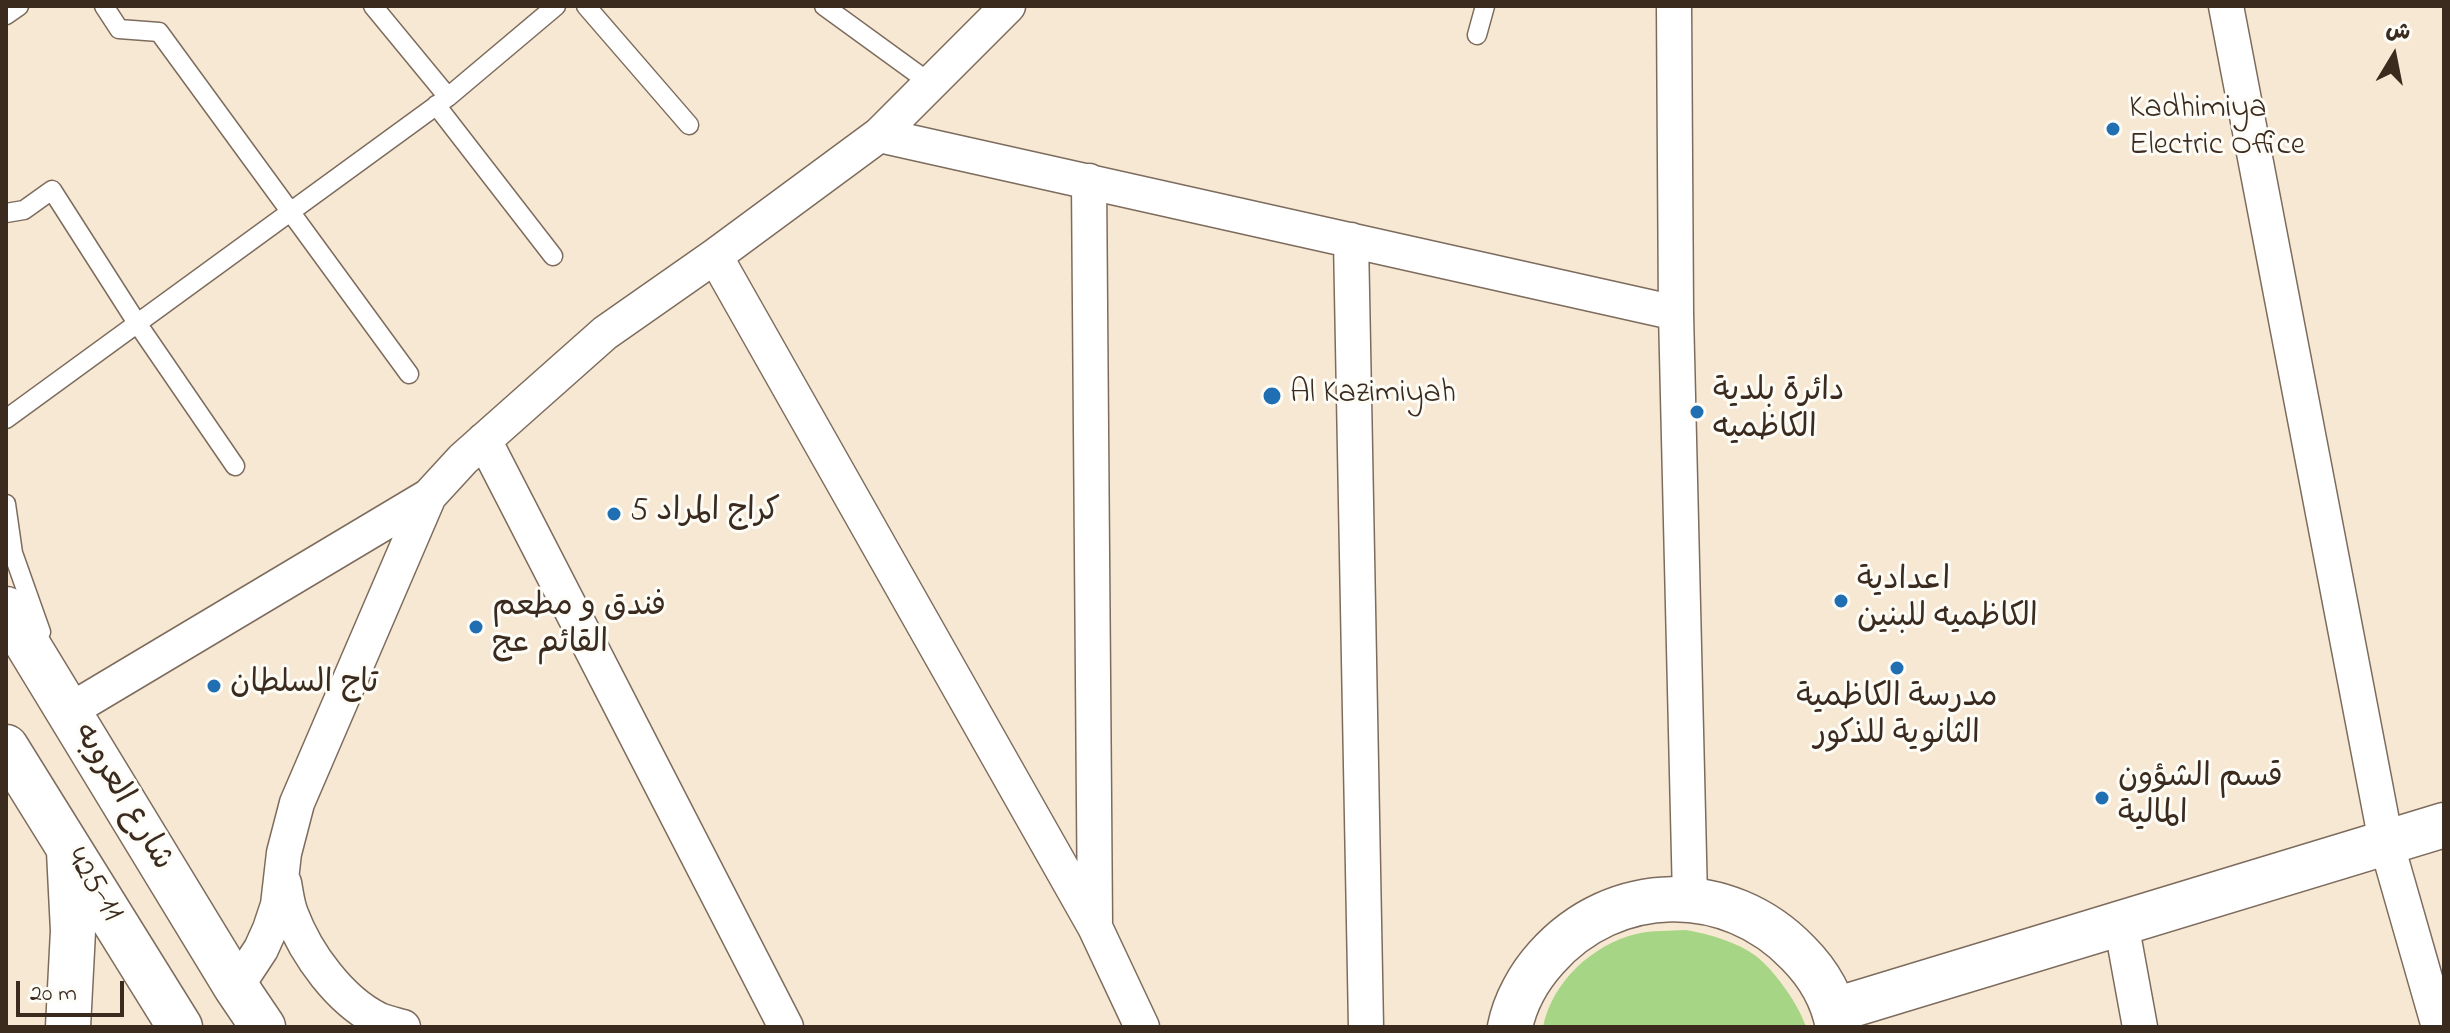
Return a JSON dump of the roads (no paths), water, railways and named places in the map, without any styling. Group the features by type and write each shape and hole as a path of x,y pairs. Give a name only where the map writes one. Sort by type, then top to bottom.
{"street":[{"path":"79,705 429,496 484,440 605,333 879,135 1008,6"},
{"path":"1674,6 1676,313 1690,898"},
{"path":"2226,6 2386,842 2439,1027"},
{"path":"879,135 1676,313"},
{"path":"1089,181 1095,927"},
{"path":"1351,240 1366,1027"},
{"path":"715,256 1095,927 1142,1027"},
{"path":"484,440 786,1027"},
{"path":"179,1027 236,987 261,949 278,905 284,853 297,803 429,496"},
{"name":"شارع العروبه","path":"6,609 263,1027"},
{"name":"425-11","path":"6,747 179,1027"},
{"path":"1510,1027 1512,1015 1532,974 1562,940 1600,914 1644,901 1690,898 1737,910 1779,933 1812,968 1837,1019 2121,923 2444,825"},
{"path":"68,1027 73,931 69,848"},
{"path":"283,875 290,912 304,943 324,971 352,1001 379,1020 403,1027"},
{"path":"2121,923 2140,1027"}],"lane":[{"path":"6,15 19,6"},
{"path":"104,6 119,29 159,32 409,374"},
{"path":"373,6 553,256"},
{"path":"6,419 442,101 556,6"},
{"path":"586,6 689,125"},
{"path":"824,6 930,83"},
{"path":"1477,35 1485,6"},
{"path":"6,213 24,210 52,190 137,323 235,466"},
{"path":"6,504 13,553 39,630 180,892 236,987"}],"place":[{"name":"Kadhimiya Electric Office","path":"2113,129"},
{"name":"Al Kazimiyah","path":"1272,396"},
{"name":"دائرة بلدية الكاظميه","path":"1697,412"},
{"name":"كراج المراد 5","path":"614,514"},
{"name":"اعدادية الكاظميه للبنين","path":"1841,601"},
{"name":"فندق و مطعم القائم عج","path":"476,627"},
{"name":"مدرسة الكاظمية الثانوية للذكور","path":"1897,668"},
{"name":"تاج السلطان","path":"214,686"},
{"name":"قسم الشؤون المالية","path":"2102,798"}]}
